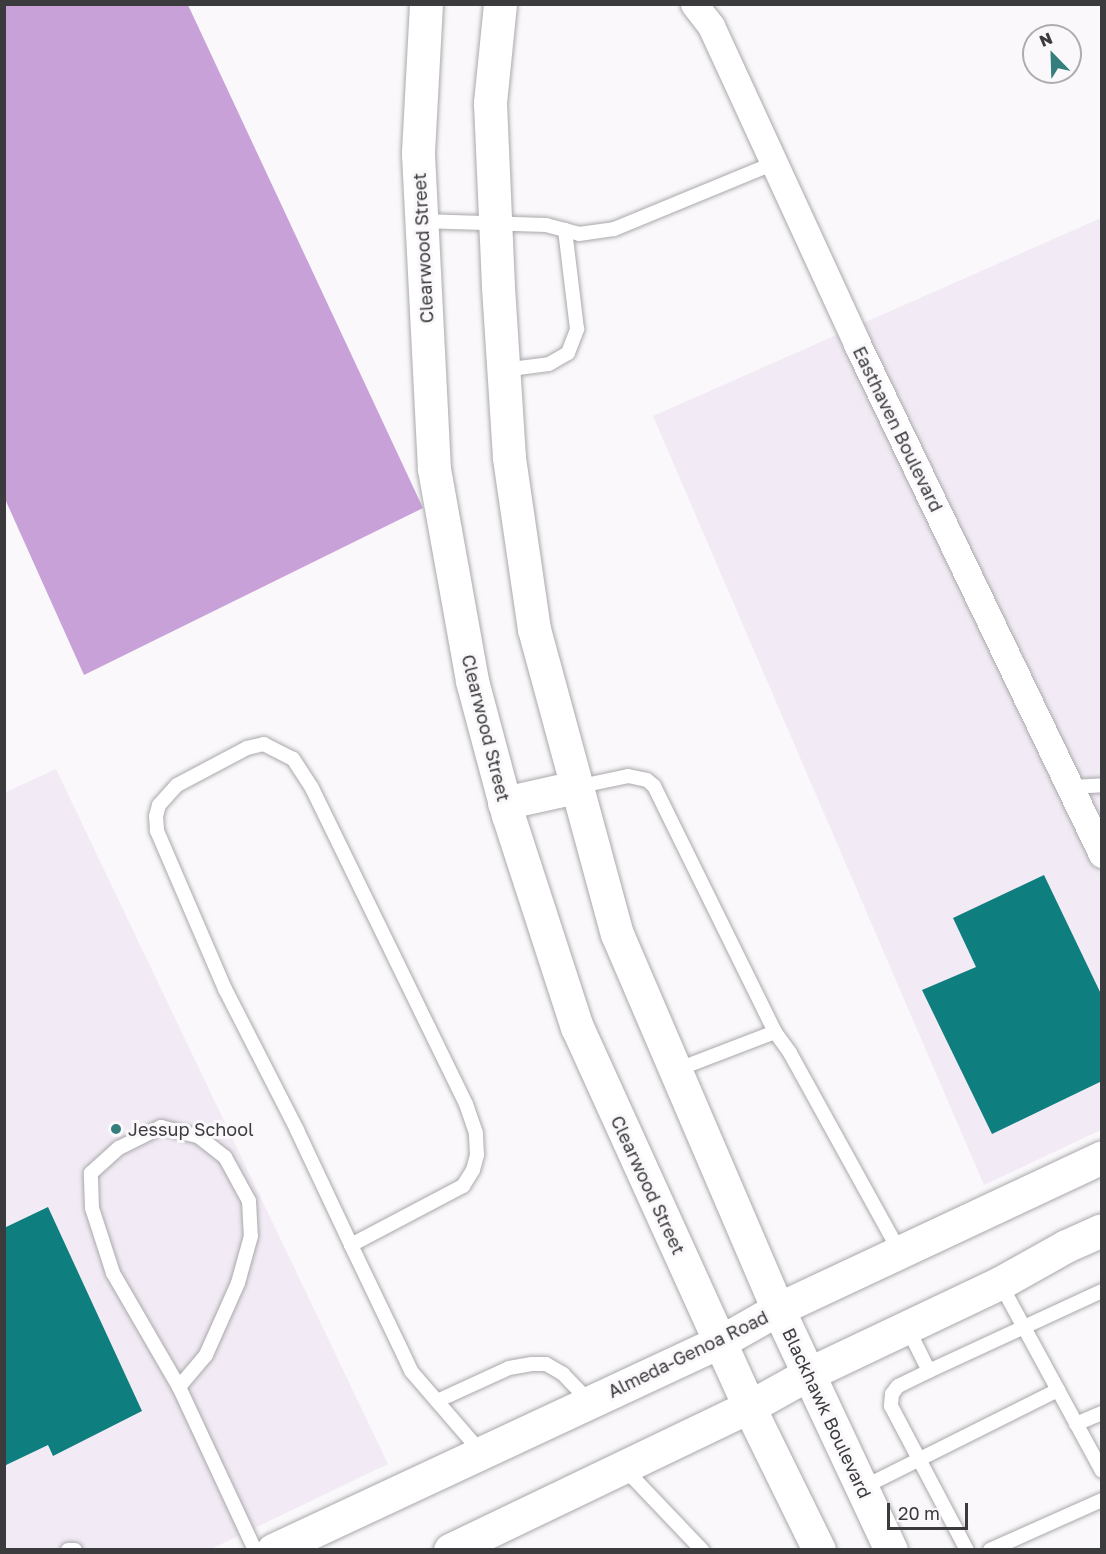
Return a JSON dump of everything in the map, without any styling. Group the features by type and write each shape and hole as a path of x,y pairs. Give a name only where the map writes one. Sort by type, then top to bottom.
{"main road":[{"name":"Clearwood Street","path":"426,4 418,154 434,469 472,681 504,803 577,1027 749,1407"},
{"path":"500,4 490,103 495,222 508,458 534,629 617,934 778,1308"},
{"path":"504,803 576,787"},
{"name":"Almeda-Genoa Road","path":"273,1550 720,1342 778,1308 1101,1157"},
{"path":"450,1550 749,1407 808,1374 1000,1283 1066,1246 1101,1230"},
{"name":"Blackhawk Boulevard","path":"778,1308 891,1550"},
{"path":"749,1407 819,1550"}],"street":[{"name":"Easthaven Boulevard","path":"694,4 711,26 857,344 1101,854"}],"lane":[{"path":"421,221 546,225 579,234 614,229 774,163"},
{"path":"503,369 549,364 568,353 577,329 565,230"},
{"path":"351,1245 463,1186 475,1163 476,1133 466,1104 312,788 293,759 264,744 247,748 177,785 159,805 156,816 157,831 225,989 297,1130 351,1245 411,1371 481,1452"},
{"path":"576,787 628,776 647,780 654,786 775,1032 790,1053 900,1251"},
{"path":"1069,787 1101,785"},
{"path":"676,1070 775,1032"},
{"path":"179,1387 206,1355 238,1283 251,1236 249,1201 225,1157 198,1136 161,1127 119,1148 91,1173 92,1208 113,1274 179,1387 255,1550"},
{"path":"1000,1283 1101,1471"},
{"path":"967,1550 891,1406 892,1394 898,1386 928,1371 1101,1291"},
{"path":"907,1327 928,1371"},
{"path":"437,1401 509,1368 546,1364 563,1374 590,1402"},
{"path":"862,1488 1058,1390"},
{"path":"1076,1424 1101,1413"},
{"path":"623,1467 702,1550"},
{"path":"990,1550 1101,1500"},
{"path":"68,1550 75,1550"}],"shaded area":[{"path":"4,5 188,5 423,508 84,675 5,499"},
{"path":"1101,218 1101,1130 984,1185 653,416"},
{"name":"Jessup School","path":"56,769 388,1464 211,1549 5,1549 4,793"}],"building":[{"path":"1044,875 1102,996 1102,1081 992,1134 922,990 976,967 953,918"},
{"path":"48,1207 142,1411 53,1456 48,1445 4,1466 4,1228"}],"place":[{"name":"Jessup School","path":"116,1129"}]}
